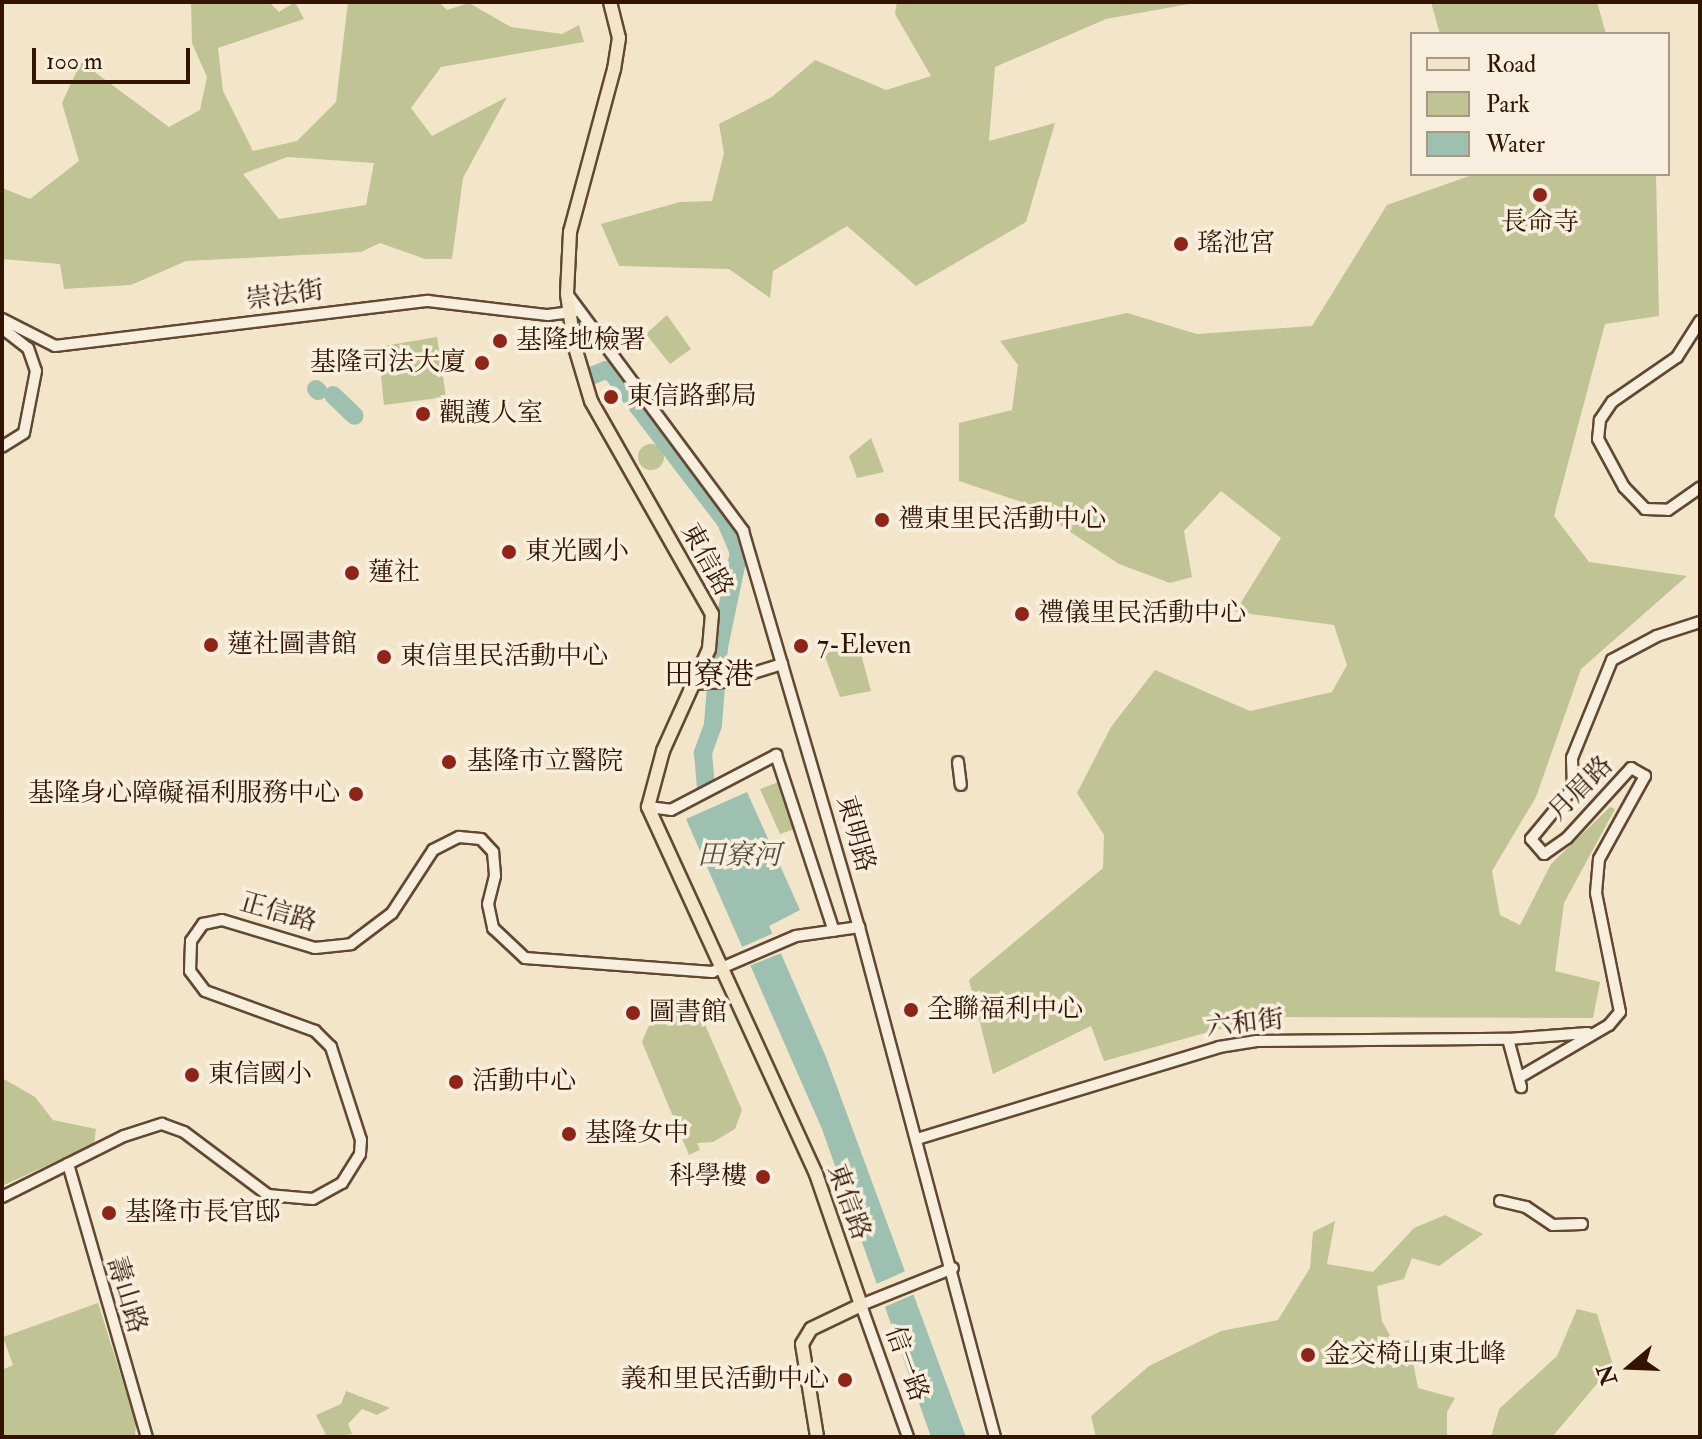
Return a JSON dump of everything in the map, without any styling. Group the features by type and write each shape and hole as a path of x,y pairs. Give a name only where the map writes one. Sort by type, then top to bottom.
{"main road":[{"name":"東信路","path":"610,2 619,38 570,232 567,294 574,312 578,369 591,401 709,603 712,637 701,685 663,751 648,807 725,968 816,1174 861,1305"},
{"path":"817,1437 802,1344 811,1329 861,1305"}],"street":[{"name":"崇法街","path":"2,319 55,346 428,301 574,312"},
{"name":"東明路","path":"574,312 743,531 859,927 953,1268 995,1437"},
{"path":"1700,321 1677,357 1612,402 1600,420 1598,439 1624,487 1645,509 1668,510 1700,488"},
{"path":"2,328 28,348 36,371 24,433 2,447"},
{"name":"月眉路","path":"1508,1039 1521,1082 1591,1033 1609,1025 1620,1012 1596,893 1599,859 1645,776 1631,768 1567,838 1544,854 1531,839 1573,788 1572,758 1612,660 1657,636 1700,622"},
{"path":"701,685 724,682 782,664"},
{"path":"648,807 671,810 776,755 834,931"},
{"path":"958,762 961,785"},
{"name":"正信路","path":"68,1164 124,1136 162,1124 184,1132 268,1195 313,1199 342,1183 360,1154 361,1140 331,1047 315,1031 205,991 190,971 191,941 203,924 222,920 315,948 351,944 392,913 433,850 459,837 481,839 493,852 489,916 502,940 525,958 712,972 725,968"},
{"path":"725,968 782,942 859,927"},
{"name":"六和街","path":"917,1139 1219,1047 1257,1041 1508,1039 1591,1033"},
{"path":"2,1197 68,1164"},
{"name":"壽山路","path":"68,1164 147,1437"},
{"path":"1500,1201 1526,1207 1553,1225 1582,1224"},
{"path":"861,1305 953,1268"},
{"name":"信一路","path":"861,1305 908,1437"}],"green space":[{"path":"191,2 269,2 279,12 295,2 304,19 218,48 223,91 253,151 297,141 336,102 348,2 439,2 447,10 469,3 511,27 562,34 579,25 584,42 441,67 411,108 432,136 507,97 463,178 452,259 425,259 380,243 361,252 186,261 131,285 64,289 60,264 2,259 2,188 30,199 79,161 62,103 81,62 169,127 200,110 207,77 192,43","holes":["287,157 374,163 366,205 279,219 243,174"]},
{"path":"897,2 1200,2 1106,19 995,67 989,141 1055,123 1026,222 916,286 847,226 773,271 770,298 729,269 619,266 601,224 680,202 712,201 724,153 719,124 772,97 815,60 886,90 931,76 895,14"},
{"path":"1431,2 1597,2 1605,32 1439,32"},
{"path":"1469,176 1656,176 1659,316 1605,324 1554,516 1589,562 1687,576 1581,669 1536,797 1492,871 1500,915 1520,925 1551,864 1610,807 1615,809 1564,903 1555,971 1600,982 1593,1018 1263,1017 1104,1061 1091,1026 993,1074 969,980 1103,868 1104,835 1077,793 1111,727 1155,670 1250,711 1332,692 1347,665 1334,625 1235,612 1281,538 1221,491 1184,531 1192,577 1170,583 1119,564 1028,504 959,481 959,423 1012,410 1018,365 1000,341 1127,313 1197,334 1312,326 1387,205"},
{"path":"667,315 691,349 670,364 646,334"},
{"path":"437,337 446,397 384,405 378,347"},
{"path":"871,438 884,472 857,478 849,456"},
{"path":"651,444 660,448 664,457 660,466 651,470 642,466 638,457 642,448"},
{"path":"858,643 871,691 840,697 824,654"},
{"path":"784,780 800,827 780,834 760,789"},
{"path":"674,1007 700,1013 742,1110 735,1129 713,1142 697,1143 700,1150 689,1155 642,1042 652,1018"},
{"path":"2,1078 35,1097 53,1120 96,1129 94,1144 2,1186"},
{"path":"1445,1215 1483,1234 1439,1266 1412,1258 1404,1279 1377,1286 1382,1321 1394,1343 1409,1340 1418,1388 1455,1398 1447,1412 1447,1437 1096,1437 1091,1416 1149,1366 1221,1331 1278,1320 1310,1268 1313,1232 1335,1221 1327,1264 1373,1272 1414,1228"},
{"path":"98,1303 136,1424 135,1437 2,1437 2,1370 13,1365 3,1337"},
{"path":"1577,1309 1597,1314 1613,1365 1552,1437 1491,1437 1499,1409 1557,1356"},
{"path":"346,1391 390,1408 377,1415 362,1409 348,1424 352,1434 327,1437 316,1415 341,1404"}],"water":[{"name":"田寮河","path":"747,792 800,910 769,926 826,1057 966,1437 931,1437 822,1129 686,819"}],"pier":[{"path":"776,932 784,952 749,966 740,948"},
{"path":"908,1270 917,1293 882,1308 874,1285"}],"waterway":[{"name":"田寮河","path":"591,376 606,370 613,374 726,522 739,552 719,647 713,725 703,753 706,789"},
{"name":"田寮河","path":"333,395 355,416"}],"place":[{"name":"長命寺","path":"1540,195"},
{"name":"瑤池宮","path":"1181,244"},
{"name":"基隆地檢署","path":"500,341"},
{"name":"基隆司法大廈","path":"482,363"},
{"name":"東信路郵局","path":"611,397"},
{"name":"觀護人室","path":"423,414"},
{"name":"禮東里民活動中心","path":"882,520"},
{"name":"東光國小","path":"509,552"},
{"name":"蓮社","path":"352,573"},
{"name":"禮儀里民活動中心","path":"1022,614"},
{"name":"蓮社圖書館","path":"211,645"},
{"name":"7-Eleven","path":"801,646"},
{"name":"東信里民活動中心","path":"384,657"},
{"name":"基隆市立醫院","path":"449,762"},
{"name":"基隆身心障礙福利服務中心","path":"356,794"},
{"name":"全聯福利中心","path":"911,1010"},
{"name":"圖書館","path":"633,1013"},
{"name":"東信國小","path":"192,1075"},
{"name":"活動中心","path":"456,1082"},
{"name":"基隆女中","path":"569,1134"},
{"name":"科學樓","path":"763,1177"},
{"name":"基隆市長官邸","path":"109,1213"},
{"name":"金交椅山東北峰","path":"1308,1355"},
{"name":"義和里民活動中心","path":"845,1380"}],"district":[{"name":"田寮港","path":"709,675"}]}
